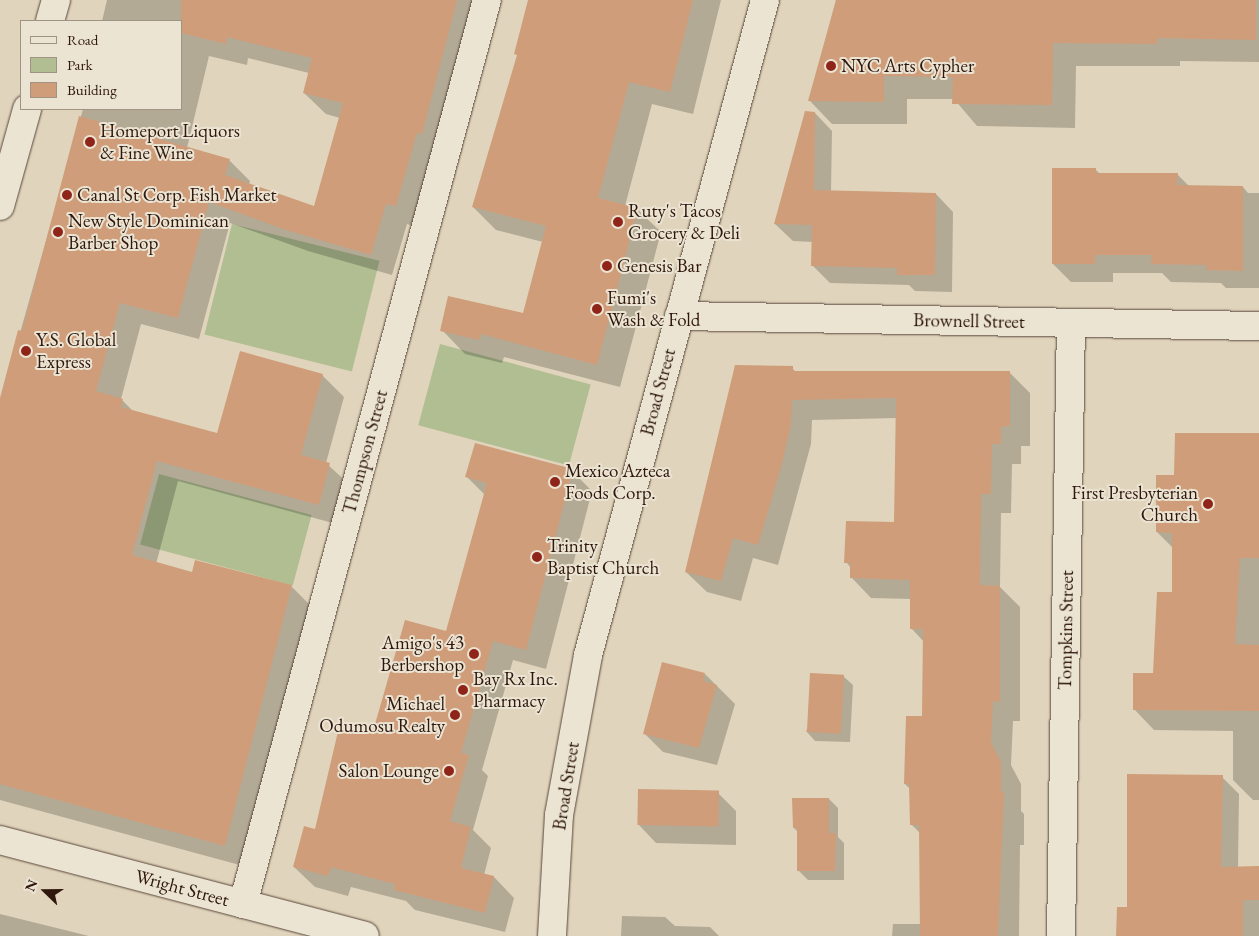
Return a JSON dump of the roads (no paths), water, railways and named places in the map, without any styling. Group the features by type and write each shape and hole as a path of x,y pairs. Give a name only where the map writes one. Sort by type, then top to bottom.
{"street":[{"path":"50,20 56,0"},
{"name":"Thompson Street","path":"243,904 487,0"},
{"name":"Broad Street","path":"552,936 559,814 588,655 765,0"},
{"path":"0,206 26,110"},
{"name":"Brownell Street","path":"679,316 1259,326"},
{"name":"Tompkins Street","path":"1061,936 1071,323"},
{"name":"Wright Street","path":"0,840 365,936"}],"place":[{"name":"NYC Arts Cypher","path":"831,66"},
{"name":"Homeport Liquors & Fine Wine","path":"90,142"},
{"name":"Canal St Corp. Fish Market","path":"67,195"},
{"name":"Ruty's Tacos Grocery & Deli","path":"618,222"},
{"name":"New Style Dominican Barber Shop","path":"58,232"},
{"name":"Genesis Bar","path":"607,266"},
{"name":"Fumi's Wash & Fold","path":"597,309"},
{"name":"Y.S. Global Express","path":"26,351"},
{"name":"Mexico Azteca Foods Corp.","path":"555,482"},
{"name":"First Presbyterian Church","path":"1208,504"},
{"name":"Trinity Baptist Church","path":"537,557"},
{"name":"Amigo's 43 Berbershop","path":"474,654"},
{"name":"Bay Rx Inc. Pharmacy","path":"463,690"},
{"name":"Michael Odumosu Realty","path":"455,715"},
{"name":"Salon Lounge","path":"449,771"}]}
